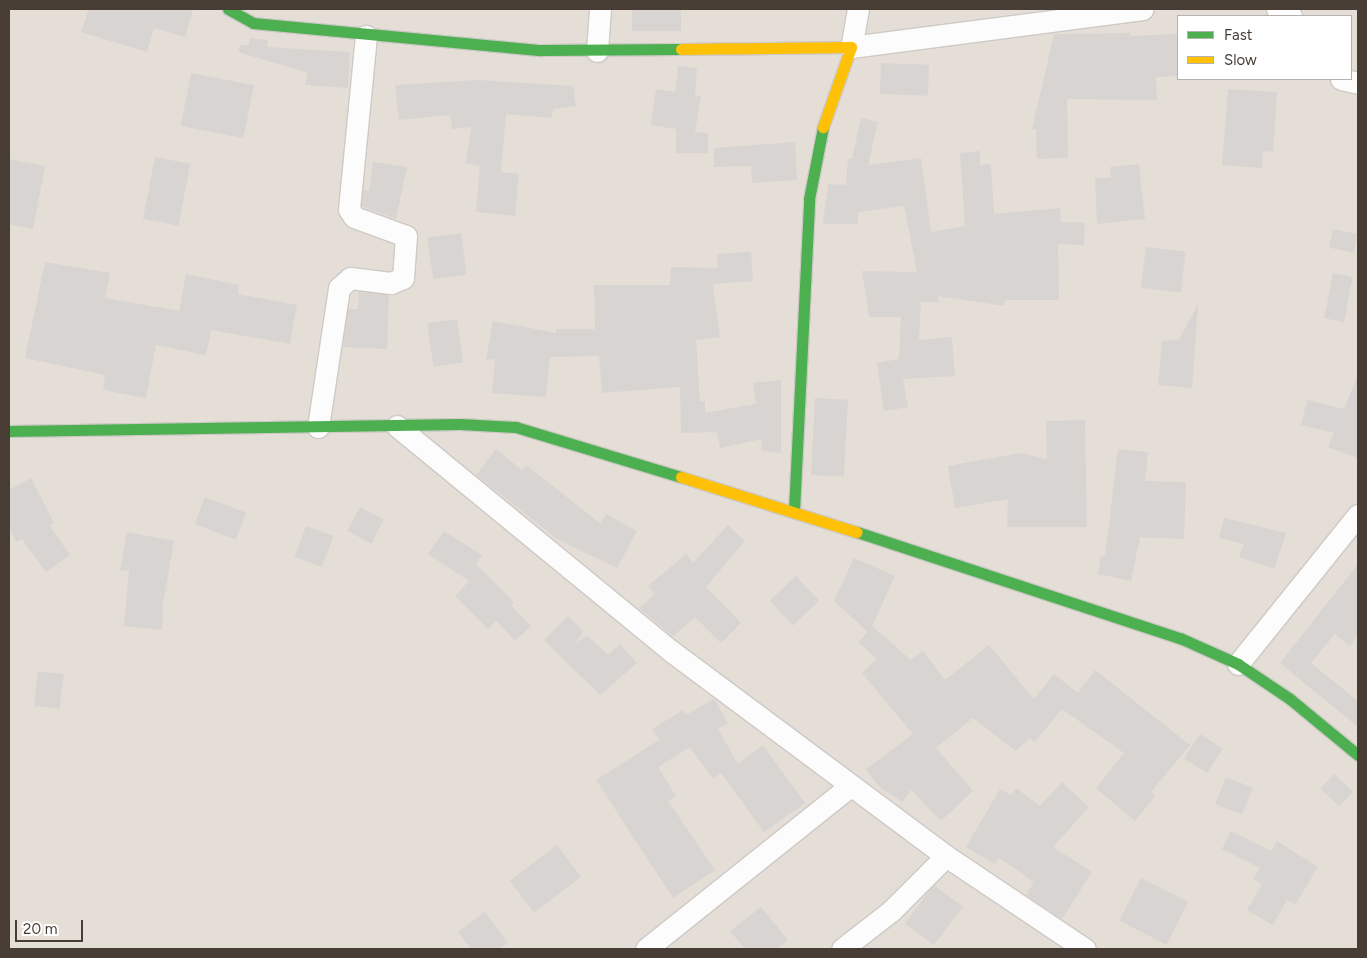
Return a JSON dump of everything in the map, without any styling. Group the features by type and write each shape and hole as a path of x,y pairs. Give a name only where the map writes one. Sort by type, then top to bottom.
{"street":[{"path":"228,9 253,23 366,36 597,51 851,47 1143,9"},
{"path":"597,51 600,9"},
{"path":"794,512 810,199 823,127 851,47 858,9"},
{"path":"1276,9 1289,15"},
{"path":"318,427 339,288 350,278 391,283 403,278 406,236 354,217 349,209 366,36"},
{"path":"1345,80 1358,83"},
{"path":"397,426 671,651 849,786 946,856 1085,949"},
{"path":"9,431 397,426 516,428 794,512 1180,638 1238,664 1290,699 1358,755"},
{"path":"1238,664 1358,515"},
{"path":"646,949 849,786"},
{"path":"842,949 891,911 946,856"}],"shaded area":[{"path":"9,9 1358,9 1358,949 9,949"}],"building":[{"path":"89,9 193,9 185,37 154,28 147,52 81,32"},
{"path":"632,9 681,9 681,31 632,31"},
{"path":"1130,33 1130,36 1177,34 1177,76 1156,77 1157,100 1067,99 1068,158 1037,159 1036,129 1032,129 1054,34"},
{"path":"250,38 268,40 267,47 350,52 348,88 305,85 308,73 238,52 240,45 249,45"},
{"path":"881,63 929,65 928,96 880,94"},
{"path":"678,66 697,68 695,95 701,96 695,132 708,133 708,153 676,153 676,129 651,125 656,89 675,92"},
{"path":"191,73 254,85 244,138 181,126"},
{"path":"478,80 573,86 576,106 553,109 552,118 506,114 501,172 519,174 515,216 476,212 480,166 465,163 472,127 452,129 450,115 399,120 395,85"},
{"path":"1228,89 1277,92 1273,152 1263,151 1262,168 1222,165"},
{"path":"861,118 878,122 868,165 921,158 931,232 965,226 960,153 980,151 980,165 991,164 994,214 1060,208 1061,222 1085,223 1084,245 1058,244 1059,300 1005,300 1004,306 938,296 939,302 921,302 919,340 952,337 955,376 903,379 908,407 884,411 877,363 899,359 901,317 869,317 862,271 917,272 904,206 858,212 858,224 823,224 828,184 846,185 848,159 852,159"},
{"path":"795,142 797,180 752,183 751,166 714,167 714,148"},
{"path":"155,157 190,164 178,226 143,219"},
{"path":"9,159 45,166 33,229 9,224"},
{"path":"373,162 407,167 396,219 362,206 363,190 369,191"},
{"path":"1139,164 1145,219 1097,224 1095,178 1111,178 1110,167"},
{"path":"1333,229 1358,234 1354,252 1329,248"},
{"path":"461,233 467,275 433,279 427,238"},
{"path":"1146,247 1186,252 1181,293 1141,288"},
{"path":"751,252 753,281 713,284 720,337 696,340 700,402 705,401 705,413 756,404 753,383 781,380 781,453 761,450 762,439 720,448 717,432 681,433 680,387 602,393 599,356 550,357 546,397 492,393 495,359 486,360 493,321 556,333 556,329 595,329 594,285 670,285 671,267 718,268 717,254"},
{"path":"45,262 110,273 105,298 179,311 186,274 239,285 238,294 297,305 290,344 211,330 206,355 156,345 146,398 103,390 105,375 25,358"},
{"path":"1333,273 1353,277 1344,322 1324,318"},
{"path":"359,292 389,295 387,349 343,347 348,309 358,309"},
{"path":"1198,304 1192,388 1158,385 1162,341 1179,340"},
{"path":"457,319 463,363 433,367 427,323"},
{"path":"1358,374 1358,458 1328,447 1334,433 1301,425 1307,400 1344,409"},
{"path":"815,398 848,400 844,477 811,475"},
{"path":"1085,420 1087,527 1007,527 1008,499 955,508 948,466 1020,453 1047,459 1046,421"},
{"path":"496,449 522,470 526,465 601,524 606,514 637,531 617,568 557,539 476,475"},
{"path":"1118,449 1148,452 1145,481 1186,482 1184,539 1140,537 1131,581 1098,574 1101,555 1105,556"},
{"path":"31,478 54,523 49,525 70,555 46,572 22,539 16,542 9,527 9,490"},
{"path":"205,497 246,513 236,540 195,524"},
{"path":"360,507 384,520 371,544 347,531"},
{"path":"1224,518 1286,533 1274,569 1239,557 1244,544 1219,538"},
{"path":"728,525 745,541 706,587 741,623 721,643 695,617 673,636 639,608 655,594 648,586 686,554 693,563"},
{"path":"306,526 333,536 322,567 295,557"},
{"path":"444,531 482,555 476,564 514,602 511,605 531,626 515,641 496,620 488,629 455,596 469,581 428,554"},
{"path":"127,532 174,541 163,604 162,630 124,626 129,571 120,570"},
{"path":"854,558 895,576 872,626 911,660 923,651 945,680 989,645 1034,699 1054,674 1078,693 1095,670 1190,745 1151,792 1155,796 1135,821 1096,788 1124,753 1062,709 1035,742 1030,738 1016,751 973,718 936,748 973,791 941,821 911,790 902,802 879,787 866,769 913,734 862,673 877,659 858,642 868,632 834,601"},
{"path":"1358,564 1358,634 1350,646 1335,634 1311,663 1358,701 1358,727 1280,663"},
{"path":"796,576 819,601 793,625 770,601"},
{"path":"568,616 583,631 576,644 587,635 608,655 620,644 637,663 600,695 544,640"},
{"path":"38,671 64,674 60,709 34,706"},
{"path":"714,699 728,723 718,729 738,764 763,745 805,803 764,832 721,773 713,779 690,747 658,767 676,796 668,801 715,870 673,898 596,780 659,740 652,729 683,710 686,715"},
{"path":"1200,734 1223,749 1207,773 1184,758"},
{"path":"1334,774 1353,792 1339,806 1320,789"},
{"path":"1226,777 1253,788 1242,815 1215,804"},
{"path":"1062,782 1089,807 1053,847 1092,872 1062,919 1026,895 1034,882 999,858 995,864 966,847 1000,789 1011,795 1016,788 1040,806"},
{"path":"1231,831 1271,851 1277,841 1318,867 1295,905 1287,900 1273,925 1247,910 1262,884 1253,879 1260,868 1222,849"},
{"path":"557,845 581,877 534,912 510,881"},
{"path":"1141,878 1188,902 1166,945 1119,921"},
{"path":"934,885 963,907 934,945 905,923"},
{"path":"761,907 788,940 777,949 745,949 730,931"},
{"path":"485,912 508,943 499,949 471,949 458,932"}],"traffic: fast":[{"path":"228,9 253,23 541,50 681,49"},
{"path":"794,511 809,199 823,127"},
{"path":"9,431 460,424 516,427 681,477"},
{"path":"857,532 1180,638 1238,664 1290,699 1358,755"}],"traffic: slow":[{"path":"681,49 851,47 823,127"},
{"path":"681,477 857,532"}]}
